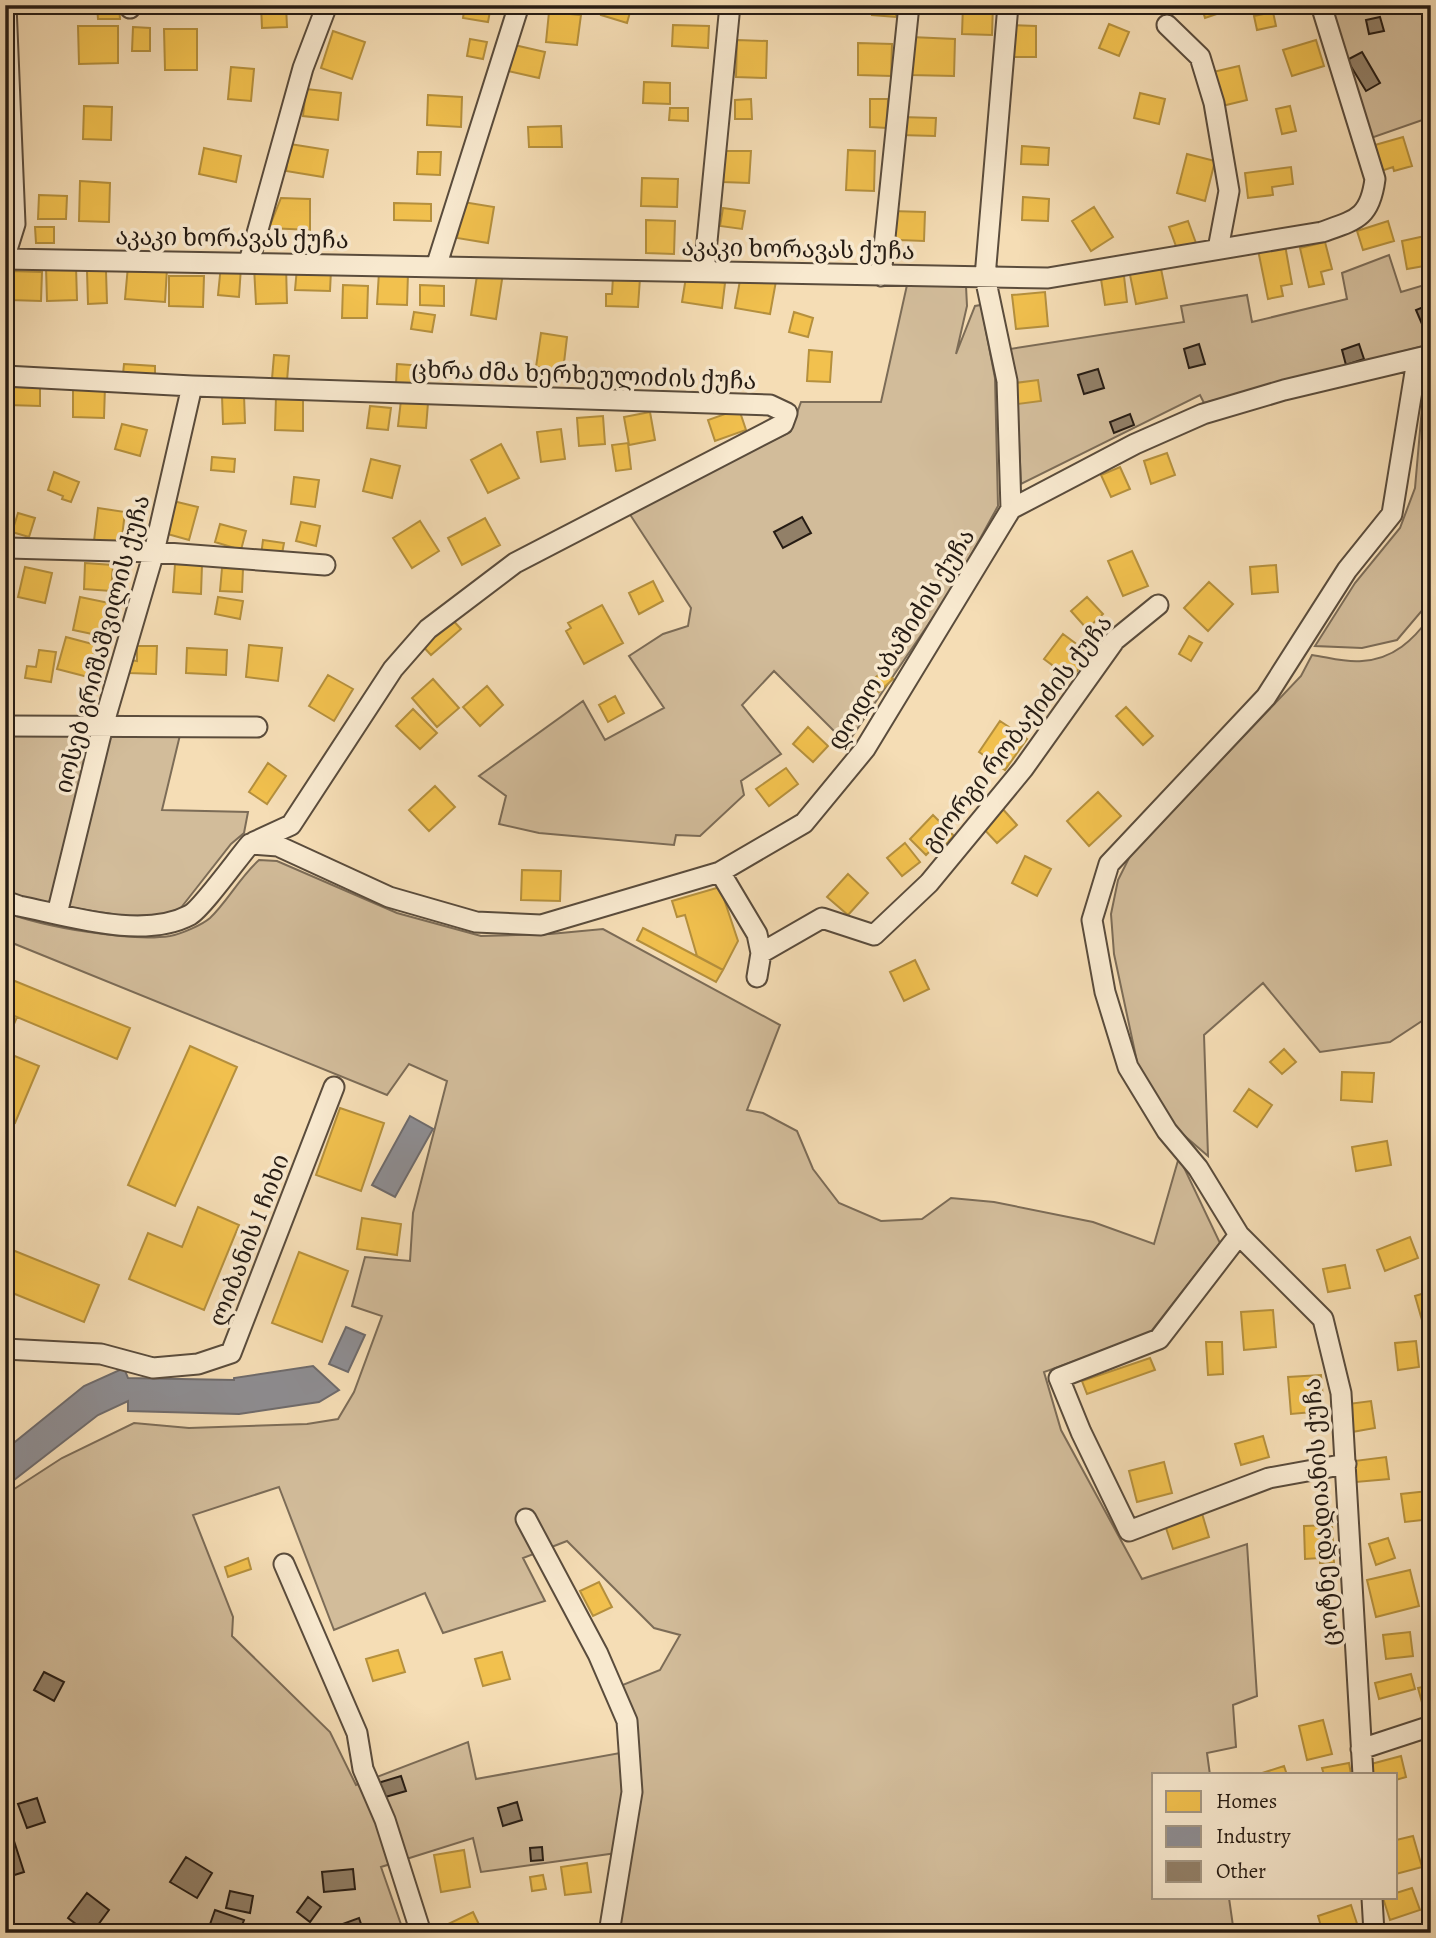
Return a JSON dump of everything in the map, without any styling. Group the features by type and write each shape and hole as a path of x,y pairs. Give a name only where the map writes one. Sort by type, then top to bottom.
{"street":[{"path":"5,5 15,224 5,257"},
{"path":"249,262 303,68 327,5"},
{"path":"436,267 519,5"},
{"path":"704,272 730,5"},
{"path":"881,276 909,5"},
{"path":"1008,5 985,278 1007,380 1011,509 1135,443 1203,414 1284,390 1424,358"},
{"name":"აკაკი ხორავას ქუჩა","path":"5,257 1048,278 1322,232 1357,220 1372,200 1375,179 1321,5"},
{"path":"1167,24 1200,57 1214,103 1229,191 1219,249"},
{"name":"ცოტნე დადიანის ქუჩა","path":"1363,1773 1341,1393 1323,1319 1239,1235 1198,1168 1167,1131 1128,1067 1104,992 1091,920 1109,864 1266,697 1347,570 1392,514 1424,358"},
{"name":"ცხრა ძმა ხერხეულიძის ქუჩა","path":"5,376 192,386 769,405 787,413 783,424 515,563 428,629 393,669 291,825 250,844"},
{"name":"იოსებ გრიშაშვილის ქუჩა","path":"57,914 103,726 154,552 192,386"},
{"name":"დოდო აბაშიძის ქუჩა","path":"250,844 278,846 389,897 476,922 541,925 720,872 804,823 865,748 1011,509"},
{"path":"8,548 154,552 325,565"},
{"name":"გიორგი რობაქიძის ქუჩა","path":"761,953 822,918 874,935 929,883 1015,779 1115,640 1158,605"},
{"path":"5,726 257,727"},
{"path":"5,901 115,925 157,926 192,914 250,844"},
{"path":"720,872 757,934 761,953 757,977"},
{"name":"ლიბანის I ჩიხი","path":"5,1349 101,1354 153,1368 198,1364 231,1353 334,1087"},
{"path":"1239,1235 1159,1339 1059,1378 1081,1432 1129,1531 1269,1478 1346,1464"},
{"path":"526,1519 598,1654 627,1721 632,1792 609,1933"},
{"path":"284,1564 357,1733 363,1769 385,1820 421,1933"},
{"path":"1361,1749 1431,1726"},
{"path":"1372,1899 1374,1933"}],"shaded area":[{"path":"1359,5 1431,5 1431,117 1371,138 1332,12"},
{"path":"1389,255 1401,292 1431,283 1431,344 1204,403 1200,395 1021,484 1016,376 1010,349 1184,322 1181,306 1247,295 1252,322 1347,299 1342,273"},
{"path":"907,285 966,286 967,306 956,354 975,306 981,305 995,378 998,506 953,588 847,744 774,671 742,705 781,754 741,781 744,795 700,836 676,835 674,845 539,833 499,824 506,796 479,776 583,701 605,740 664,708 629,656 663,634 688,626 691,608 629,513 790,432 801,402 881,402"},
{"path":"1431,371 1431,600 1397,640 1362,648 1315,646 1355,583 1400,528 1415,488 1425,373"},
{"path":"1431,616 1431,1021 1428,1017 1390,1042 1320,1052 1263,983 1204,1035 1208,1156 1172,1125 1139,1071 1114,954 1111,914 1118,880 1130,856 1301,676 1312,655 1343,661 1384,656 1402,647"},
{"path":"5,731 180,735 162,810 248,812 244,833 231,844 180,909 160,915 124,916 5,893"},
{"path":"259,860 277,861 397,913 481,936 603,929 780,1025 747,1110 763,1113 797,1131 813,1169 839,1203 881,1221 922,1219 951,1198 994,1202 1093,1222 1154,1244 1179,1157 1220,1243 1149,1334 1044,1372 1061,1430 1142,1579 1247,1544 1257,1696 1233,1705 1236,1747 1207,1753 1210,1773 1152,1773 1152,1899 1229,1899 1234,1933 619,1933 631,1851 481,1872 473,1838 381,1867 404,1933 8,1933 5,1929 5,1495 62,1458 134,1423 189,1428 307,1424 338,1419 354,1392 382,1316 352,1306 365,1257 410,1261 413,1213 447,1081 409,1064 387,1095 5,940 5,912 41,923 87,932 133,937 175,935 210,918","holes":["279,1487 334,1630 425,1593 443,1633 545,1601 523,1558 567,1541 654,1628 680,1635 660,1670 620,1686 637,1750 476,1779 468,1742 356,1785 330,1732 232,1636 233,1617 193,1515"]}],"building: Homes":[{"path":"97,5 119,5 120,19 98,19"},
{"path":"261,5 286,5 287,27 262,28"},
{"path":"465,5 499,5 498,12 490,11 488,22 463,18"},
{"path":"604,5 632,5 627,23 601,15"},
{"path":"873,5 897,5 896,17 872,15"},
{"path":"963,5 993,5 992,35 962,34"},
{"path":"1201,5 1227,5 1229,10 1205,18"},
{"path":"549,12 581,15 577,45 546,42"},
{"path":"1273,12 1276,26 1257,30 1254,16"},
{"path":"1109,24 1129,32 1119,56 1099,48"},
{"path":"673,25 709,26 708,48 672,46"},
{"path":"1011,25 1036,26 1036,57 1011,57"},
{"path":"78,26 118,26 118,63 79,64"},
{"path":"133,27 150,28 150,51 132,51"},
{"path":"164,29 197,29 197,70 165,70"},
{"path":"333,31 365,42 352,79 321,68"},
{"path":"911,37 955,39 954,76 910,75"},
{"path":"470,39 487,42 483,59 467,56"},
{"path":"737,40 767,41 766,78 736,77"},
{"path":"1316,40 1324,66 1292,76 1283,50"},
{"path":"858,43 892,44 891,76 858,75"},
{"path":"510,44 545,52 539,78 504,70"},
{"path":"1239,66 1247,100 1222,106 1213,72"},
{"path":"231,67 254,69 251,101 228,99"},
{"path":"644,82 670,83 670,104 643,103"},
{"path":"306,89 341,93 338,120 303,116"},
{"path":"1140,93 1165,99 1159,124 1134,118"},
{"path":"428,95 462,97 461,127 427,125"},
{"path":"751,99 752,119 735,119 735,100"},
{"path":"870,99 888,99 887,128 870,127"},
{"path":"84,106 112,107 111,140 83,139"},
{"path":"1290,106 1296,131 1282,134 1276,109"},
{"path":"670,108 688,108 688,121 669,120"},
{"path":"901,117 936,118 935,136 900,135"},
{"path":"561,126 562,147 529,147 528,127"},
{"path":"1403,137 1412,166 1394,171 1393,167 1375,173 1368,147"},
{"path":"290,144 328,150 323,177 286,171"},
{"path":"1022,146 1049,148 1048,165 1021,164"},
{"path":"204,148 241,156 236,182 199,174"},
{"path":"848,150 875,151 874,191 846,190"},
{"path":"725,151 751,151 749,183 723,182"},
{"path":"418,152 441,152 440,175 417,174"},
{"path":"1187,154 1215,161 1205,201 1177,193"},
{"path":"1291,167 1293,184 1272,187 1273,195 1248,198 1245,173"},
{"path":"642,178 678,179 677,207 641,206"},
{"path":"80,181 110,183 109,222 79,221"},
{"path":"39,195 67,196 66,219 38,219"},
{"path":"1023,197 1049,199 1048,221 1022,220"},
{"path":"281,198 310,199 310,230 269,228"},
{"path":"463,202 494,207 488,243 457,238"},
{"path":"394,203 431,204 431,221 394,220"},
{"path":"1094,207 1113,237 1091,251 1072,221"},
{"path":"723,208 745,211 742,229 720,226"},
{"path":"891,211 925,212 924,241 900,240 900,247 890,247"},
{"path":"646,220 675,221 674,254 646,253"},
{"path":"1188,221 1196,243 1177,249 1169,227"},
{"path":"1388,221 1394,241 1363,250 1357,231"},
{"path":"35,227 54,227 54,243 36,243"},
{"path":"1425,236 1430,265 1407,269 1402,241"},
{"path":"1325,242 1332,269 1321,272 1324,284 1309,287 1300,248"},
{"path":"1285,245 1292,284 1281,286 1283,296 1268,299 1258,250"},
{"path":"1160,264 1167,298 1136,304 1129,270"},
{"path":"221,265 241,267 239,297 218,295"},
{"path":"76,266 77,300 47,301 46,267"},
{"path":"128,266 167,269 165,302 125,299"},
{"path":"286,266 287,303 256,304 254,267"},
{"path":"297,268 331,270 330,291 295,290"},
{"path":"478,269 503,273 496,319 471,315"},
{"path":"11,271 42,272 41,301 10,300"},
{"path":"87,271 106,271 107,303 88,304"},
{"path":"379,272 408,273 407,305 377,304"},
{"path":"741,275 776,281 770,314 735,308"},
{"path":"169,276 204,276 203,307 169,306"},
{"path":"1124,276 1127,302 1105,305 1101,279"},
{"path":"613,277 640,278 638,307 606,306 606,294 612,294"},
{"path":"686,277 725,283 722,308 682,302"},
{"path":"343,285 368,286 367,318 342,318"},
{"path":"420,285 444,286 444,306 420,305"},
{"path":"1045,292 1048,326 1016,329 1012,295"},
{"path":"414,312 435,315 432,332 411,329"},
{"path":"794,312 813,318 808,337 789,332"},
{"path":"541,333 567,337 563,371 536,367"},
{"path":"809,350 832,352 830,382 807,381"},
{"path":"274,355 289,356 287,381 272,379"},
{"path":"124,364 155,366 155,375 123,374"},
{"path":"397,364 423,366 422,385 396,384"},
{"path":"1038,380 1041,401 1018,404 1015,383"},
{"path":"73,385 105,386 104,418 73,417"},
{"path":"9,387 40,388 40,406 8,405"},
{"path":"244,395 245,423 223,424 222,396"},
{"path":"276,397 303,398 303,431 275,430"},
{"path":"401,400 428,403 426,428 398,426"},
{"path":"370,406 391,408 388,430 367,428"},
{"path":"739,409 746,430 715,441 708,420"},
{"path":"650,412 655,440 629,445 624,417"},
{"path":"603,416 605,444 579,446 577,418"},
{"path":"122,424 147,430 140,456 115,449"},
{"path":"561,429 565,459 541,462 537,432"},
{"path":"628,443 631,469 616,471 612,445"},
{"path":"501,444 519,478 488,493 471,460"},
{"path":"1167,453 1175,475 1151,484 1144,461"},
{"path":"212,457 235,459 234,472 211,470"},
{"path":"371,459 400,466 392,498 363,491"},
{"path":"1120,467 1130,489 1111,497 1101,475"},
{"path":"54,472 79,482 71,502 48,490"},
{"path":"294,477 319,480 315,507 291,504"},
{"path":"173,501 198,507 189,540 164,533"},
{"path":"98,508 125,512 121,545 94,541"},
{"path":"18,513 35,518 29,537 12,532"},
{"path":"485,518 500,545 462,565 448,538"},
{"path":"420,521 439,551 412,568 393,538"},
{"path":"301,522 320,526 316,546 296,541"},
{"path":"220,524 246,531 241,550 215,542"},
{"path":"263,540 284,543 281,559 261,556"},
{"path":"1132,551 1148,586 1123,596 1108,561"},
{"path":"85,563 113,565 111,591 84,589"},
{"path":"175,564 202,565 201,594 173,592"},
{"path":"1276,565 1278,592 1252,594 1250,567"},
{"path":"25,567 52,573 45,603 18,597"},
{"path":"222,568 243,569 242,592 220,591"},
{"path":"653,581 663,601 639,614 629,593"},
{"path":"1209,582 1233,604 1208,631 1184,608"},
{"path":"80,597 109,603 102,636 73,630"},
{"path":"218,597 243,601 240,619 215,614"},
{"path":"1087,597 1103,614 1087,629 1071,611"},
{"path":"602,605 623,643 584,664 566,631 571,628 568,623"},
{"path":"449,616 461,629 431,655 419,642"},
{"path":"1063,634 1090,654 1071,679 1044,659"},
{"path":"1189,636 1202,643 1191,661 1179,654"},
{"path":"66,637 96,645 88,677 57,669"},
{"path":"249,645 282,648 278,681 246,677"},
{"path":"137,646 157,646 156,674 129,673 130,660 137,661"},
{"path":"187,648 227,650 226,675 186,673"},
{"path":"39,650 56,652 51,682 25,678 27,666 36,667"},
{"path":"884,670 893,679 879,692 870,682"},
{"path":"328,675 353,689 334,721 309,706"},
{"path":"433,679 459,708 437,727 412,698"},
{"path":"487,686 503,705 480,726 463,707"},
{"path":"615,696 624,713 608,722 599,705"},
{"path":"1126,707 1153,736 1143,745 1116,716"},
{"path":"413,709 437,733 420,749 396,726"},
{"path":"1000,721 1027,739 1005,770 979,752"},
{"path":"808,727 828,746 813,762 793,744"},
{"path":"268,763 286,776 267,804 249,792"},
{"path":"786,768 798,784 769,806 756,789"},
{"path":"435,786 455,807 429,831 409,810"},
{"path":"1098,792 1121,816 1089,846 1067,821"},
{"path":"1001,807 1017,825 997,843 981,826"},
{"path":"933,815 954,836 942,848 938,843 926,855 910,839"},
{"path":"905,843 920,862 902,876 887,858"},
{"path":"1025,856 1051,869 1037,896 1012,883"},
{"path":"522,870 561,871 560,901 521,900"},
{"path":"848,874 868,893 848,915 827,897"},
{"path":"720,887 738,941 723,970 697,956 685,915 677,917 672,901"},
{"path":"643,928 723,970 716,982 637,940"},
{"path":"915,960 929,989 904,1001 890,972"},
{"path":"5,977 130,1028 117,1059 5,1012"},
{"path":"5,1012 17,1017 5,1045"},
{"path":"190,1046 237,1067 175,1206 128,1185"},
{"path":"1284,1049 1296,1062 1282,1074 1270,1062"},
{"path":"5,1052 39,1066 15,1123 5,1119"},
{"path":"1342,1072 1374,1073 1372,1102 1341,1100"},
{"path":"1249,1089 1272,1105 1257,1127 1234,1111"},
{"path":"340,1108 384,1123 361,1191 316,1175"},
{"path":"1387,1141 1391,1165 1356,1171 1352,1147"},
{"path":"198,1207 239,1225 204,1310 129,1279 148,1233 182,1247"},
{"path":"362,1218 401,1224 397,1255 357,1249"},
{"path":"1410,1237 1418,1258 1385,1271 1377,1250"},
{"path":"5,1247 99,1285 84,1322 5,1290"},
{"path":"299,1252 348,1271 322,1342 272,1323"},
{"path":"1345,1265 1350,1288 1328,1292 1323,1269"},
{"path":"1431,1291 1431,1333 1426,1334 1415,1296"},
{"path":"1273,1310 1276,1347 1244,1350 1241,1312"},
{"path":"1416,1341 1419,1367 1398,1370 1395,1343"},
{"path":"1206,1342 1222,1342 1223,1374 1208,1375"},
{"path":"1150,1358 1155,1370 1087,1394 1082,1381"},
{"path":"1321,1375 1324,1411 1291,1414 1288,1377"},
{"path":"1371,1401 1375,1428 1352,1432 1348,1404"},
{"path":"1263,1436 1269,1457 1241,1465 1235,1444"},
{"path":"1386,1457 1389,1479 1356,1482 1354,1461"},
{"path":"1164,1462 1172,1493 1137,1502 1129,1471"},
{"path":"1428,1491 1431,1519 1405,1522 1401,1494"},
{"path":"1201,1510 1209,1537 1173,1549 1164,1522"},
{"path":"1332,1525 1334,1563 1320,1563 1320,1558 1305,1559 1304,1526"},
{"path":"1388,1538 1395,1558 1376,1565 1369,1544"},
{"path":"248,1558 251,1569 228,1577 225,1567"},
{"path":"1410,1570 1419,1606 1376,1617 1367,1580"},
{"path":"599,1582 612,1607 593,1616 580,1591"},
{"path":"1410,1632 1413,1656 1386,1659 1383,1635"},
{"path":"398,1650 405,1672 373,1681 366,1659"},
{"path":"502,1652 510,1679 483,1686 475,1659"},
{"path":"1411,1674 1415,1689 1379,1699 1375,1683"},
{"path":"1431,1685 1431,1716 1426,1717 1418,1688"},
{"path":"1323,1720 1332,1754 1307,1760 1299,1726"},
{"path":"1401,1756 1406,1777 1398,1779 1398,1773 1373,1773 1371,1764"},
{"path":"1349,1763 1351,1773 1323,1773 1322,1768"},
{"path":"1284,1766 1286,1773 1262,1773"},
{"path":"1413,1836 1422,1867 1398,1873 1398,1840"},
{"path":"464,1850 470,1887 441,1892 434,1855"},
{"path":"587,1863 591,1892 565,1895 561,1867"},
{"path":"543,1875 546,1889 532,1891 530,1877"},
{"path":"1412,1888 1420,1910 1390,1920 1383,1899 1398,1899 1398,1892"},
{"path":"1351,1905 1360,1933 1323,1933 1318,1916"},
{"path":"473,1912 483,1933 447,1933 444,1926"}],"building: Industry":[{"path":"410,1116 433,1129 395,1197 372,1185"},
{"path":"346,1327 365,1335 348,1372 329,1364"},
{"path":"313,1366 339,1390 319,1402 239,1414 128,1411 128,1401 98,1415 5,1487 5,1450 84,1386 124,1368 128,1378 234,1380"}],"building: Other":[{"path":"1380,17 1384,31 1369,34 1366,20"},
{"path":"1362,52 1380,83 1366,91 1347,60"},
{"path":"1431,304 1431,337 1428,338 1416,310"},
{"path":"1199,344 1205,364 1189,368 1184,349"},
{"path":"1359,344 1364,359 1346,365 1342,350"},
{"path":"1098,369 1104,388 1084,394 1078,375"},
{"path":"1130,414 1134,425 1114,433 1110,422"},
{"path":"802,517 811,533 783,548 774,532"},
{"path":"44,1672 64,1682 54,1701 34,1690"},
{"path":"401,1776 406,1791 382,1798 378,1783"},
{"path":"37,1798 45,1822 27,1828 18,1804"},
{"path":"517,1802 522,1820 503,1826 498,1808"},
{"path":"14,1841 24,1872 5,1878 5,1844"},
{"path":"542,1847 543,1860 531,1861 530,1848"},
{"path":"186,1857 212,1873 197,1898 170,1882"},
{"path":"353,1869 355,1889 324,1892 322,1872"},
{"path":"230,1891 253,1896 250,1913 226,1908"},
{"path":"87,1893 109,1910 92,1933 88,1933 68,1918"},
{"path":"308,1897 321,1907 310,1922 297,1912"},
{"path":"215,1910 244,1920 239,1933 207,1933"},
{"path":"359,1918 364,1933 327,1933 326,1930"}]}
